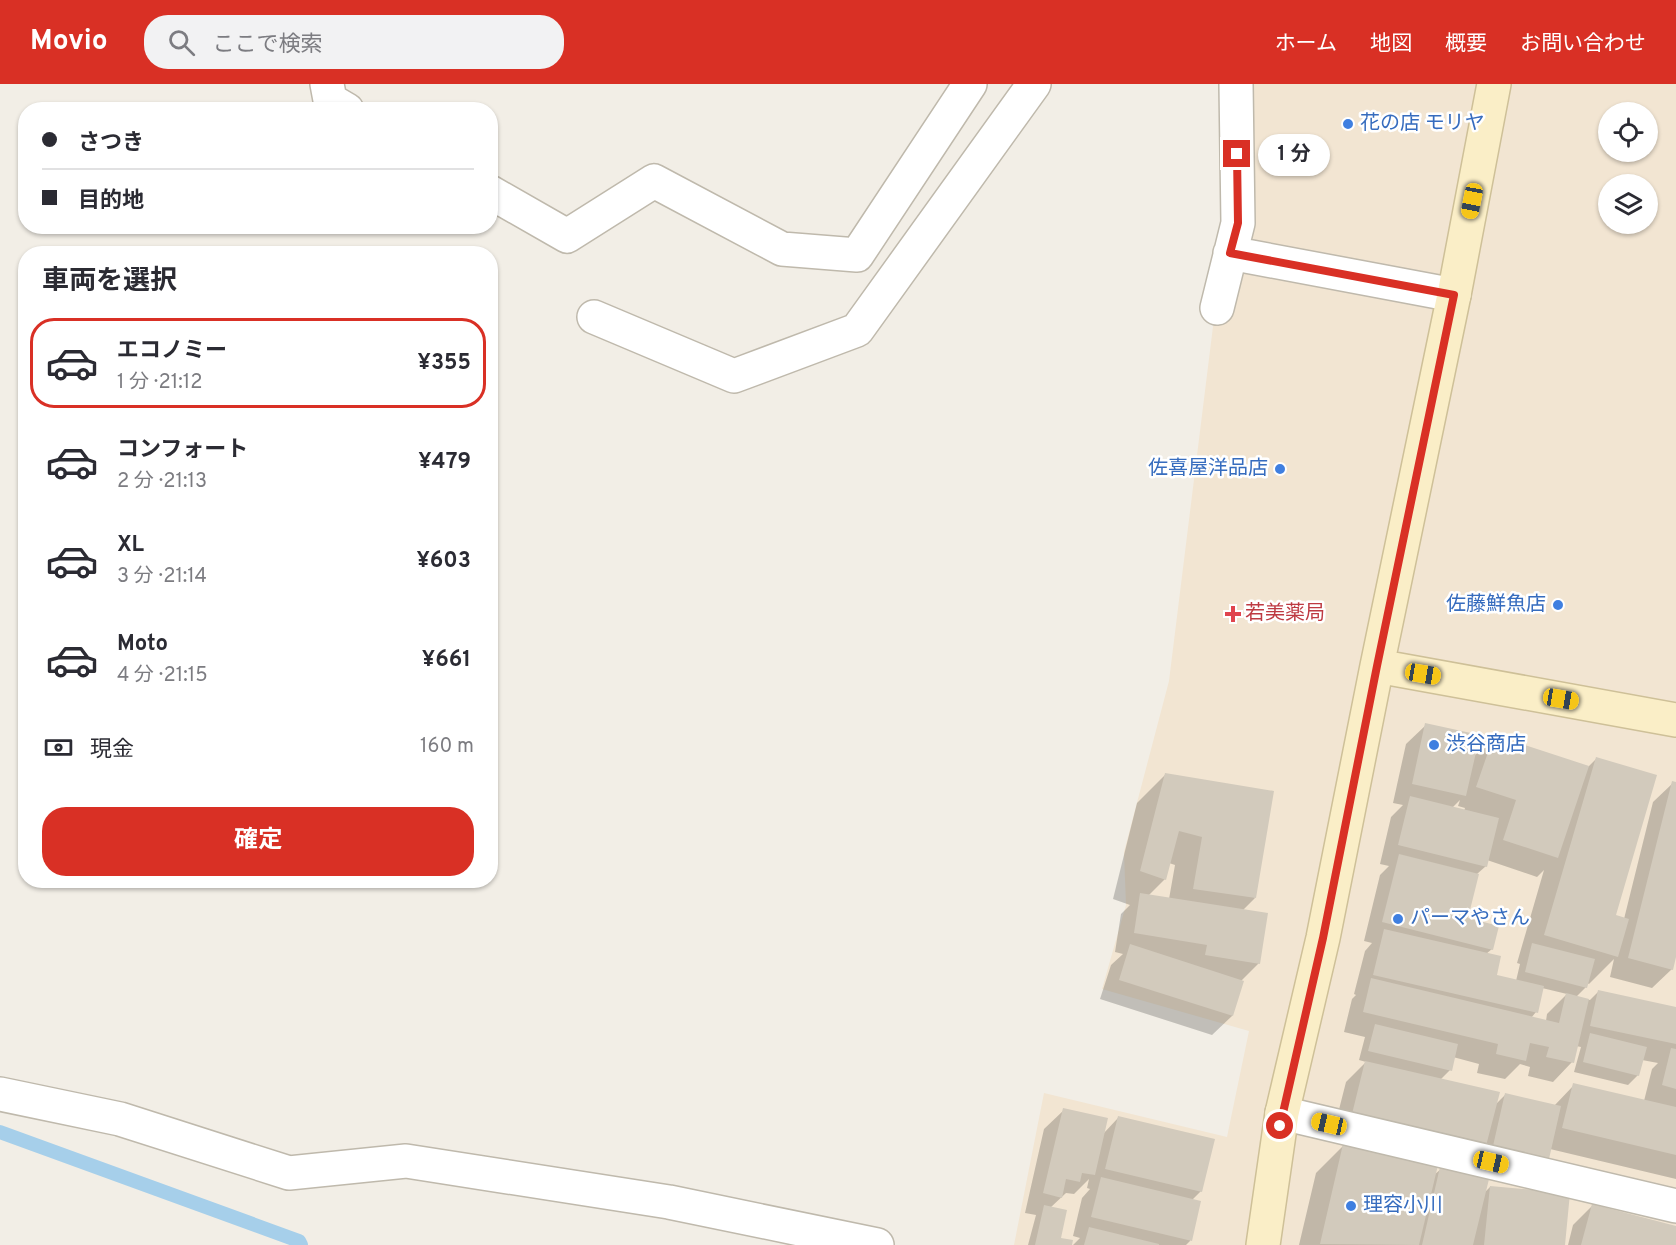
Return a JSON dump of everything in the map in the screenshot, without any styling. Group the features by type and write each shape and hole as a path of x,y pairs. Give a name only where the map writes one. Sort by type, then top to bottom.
{"street":[{"path":"327,84 330,100 333,102"},
{"path":"498,197 567,236 654,181 782,249 857,255 970,84"},
{"path":"594,317 734,376 857,330 1034,84"},
{"path":"1217,308 1238,223 1236,84"},
{"path":"1263,1245 1282,1113 1323,938 1454,295 1494,84"},
{"path":"1230,253 1454,295"},
{"path":"1377,666 1676,720"},
{"path":"0,1094 120,1119 289,1173 406,1161 669,1202 878,1245"},
{"path":"1282,1113 1676,1206"}],"shaded area":[{"path":"1237,84 1676,84 1676,1245 1014,1245 1044,1093 1227,1137 1249,1031 1102,989 1126,905 1124,852 1169,681 1241,101"}],"building":[{"path":"1425,723 1480,735 1466,796 1412,784"},
{"path":"1494,735 1589,766 1558,858 1503,840 1516,800 1476,787"},
{"path":"1596,757 1657,775 1616,915 1629,919 1618,957 1544,935"},
{"path":"1165,773 1274,791 1256,898 1193,889 1202,837 1179,831 1166,880 1140,871"},
{"path":"1672,781 1676,782 1676,957 1673,970 1628,958"},
{"path":"1410,796 1499,818 1487,867 1398,845"},
{"path":"1399,854 1479,874 1468,918 1499,926 1493,950 1382,922"},
{"path":"1140,893 1268,913 1260,964 1205,955 1207,945 1134,933"},
{"path":"1384,929 1501,956 1497,975 1544,986 1538,1013 1373,975"},
{"path":"1532,943 1595,959 1587,988 1525,972"},
{"path":"1130,944 1244,981 1233,1016 1119,980"},
{"path":"1371,978 1559,1023 1566,993 1589,999 1574,1063 1546,1057 1549,1047 1530,1043 1526,1061 1496,1054 1498,1044 1363,1012"},
{"path":"1598,990 1676,1007 1676,1044 1590,1026"},
{"path":"1375,1024 1458,1044 1452,1071 1368,1051"},
{"path":"1590,1033 1647,1047 1639,1076 1583,1062"},
{"path":"1671,1048 1676,1049 1676,1089 1662,1085"},
{"path":"1365,1061 1500,1092 1486,1146 1352,1114"},
{"path":"1573,1083 1676,1107 1676,1155 1562,1128"},
{"path":"1505,1093 1561,1106 1549,1159 1493,1146"},
{"path":"1063,1108 1108,1118 1095,1175 1082,1173 1080,1182 1066,1179 1062,1198 1043,1193"},
{"path":"1118,1116 1215,1139 1202,1192 1105,1169"},
{"path":"1343,1144 1438,1165 1419,1245 1320,1244"},
{"path":"1440,1167 1489,1179 1473,1245 1422,1245"},
{"path":"1101,1177 1201,1201 1192,1241 1091,1217"},
{"path":"1490,1186 1570,1193 1565,1245 1484,1245"},
{"path":"1592,1204 1676,1226 1676,1245 1581,1245"},
{"path":"1044,1205 1067,1210 1061,1238 1073,1240 1072,1245 1035,1245"},
{"path":"1089,1227 1159,1244 1159,1245 1084,1245"}],"waterway":[{"path":"0,1132 299,1241 301,1245"}],"place":[{"name":"花の店 モリヤ","path":"1348,124"},
{"name":"佐喜屋洋品店","path":"1280,469"},
{"name":"佐藤鮮魚店","path":"1558,605"},
{"name":"若美薬局","path":"1233,614"},
{"name":"渋谷商店","path":"1434,745"},
{"name":"パーマやさん","path":"1398,919"},
{"name":"理容小川","path":"1351,1206"}],"route":[{"path":"1237,154 1238,223 1230,253 1454,295 1323,938 1280,1126"}]}
